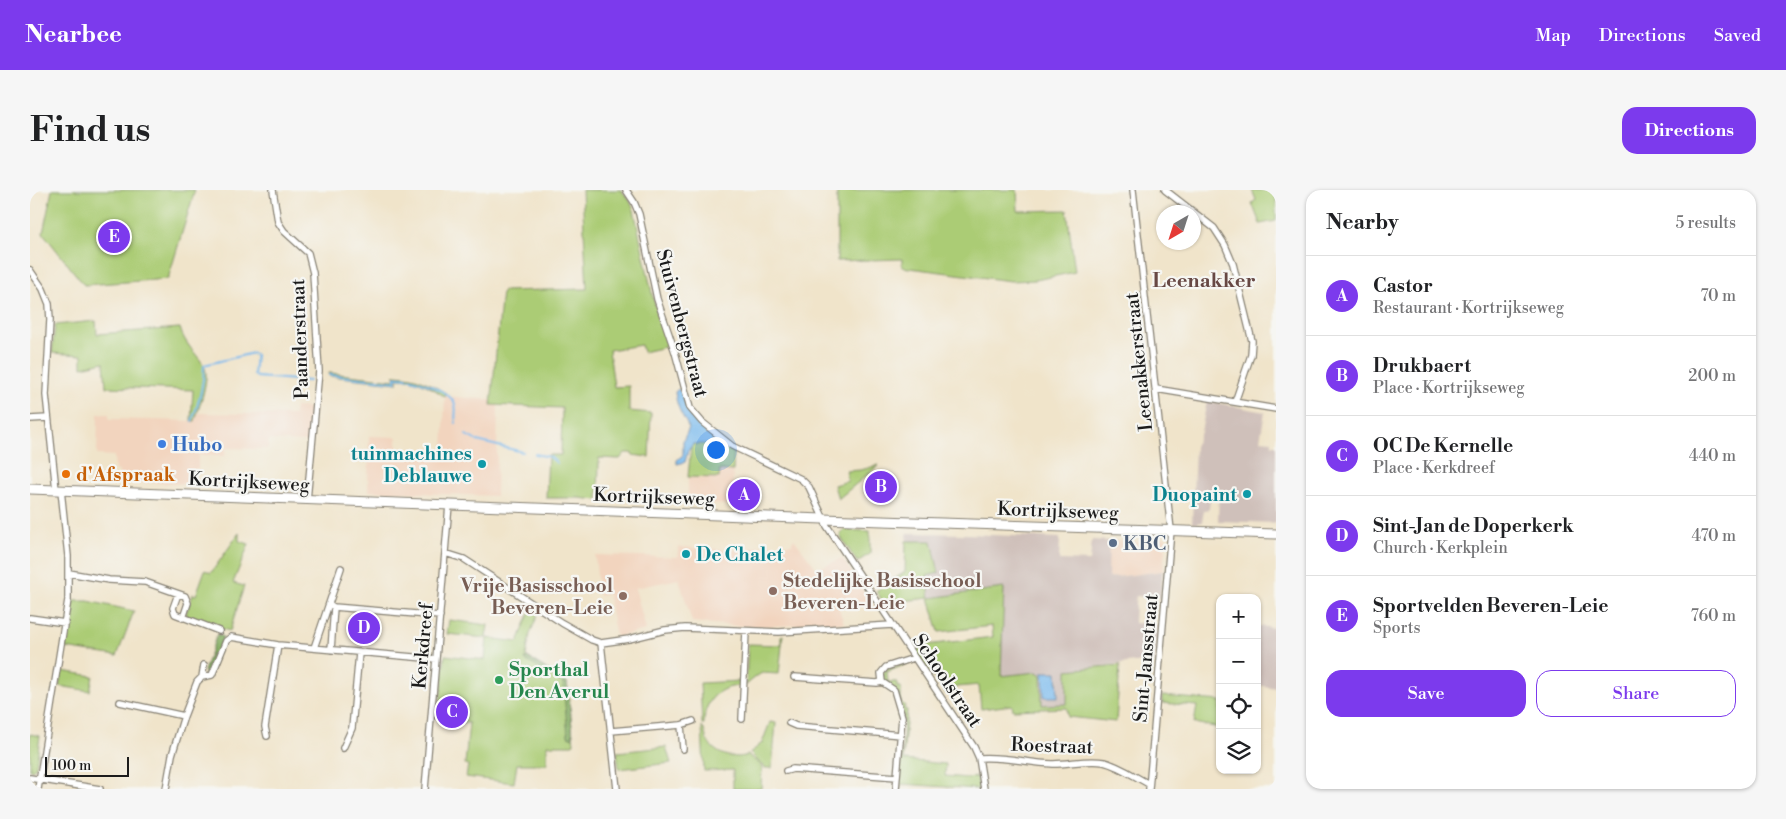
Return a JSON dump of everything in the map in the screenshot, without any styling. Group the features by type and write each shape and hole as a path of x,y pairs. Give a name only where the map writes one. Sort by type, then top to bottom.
{"main road":[{"name":"Kortrijkseweg","path":"30,489 449,506 1276,534"}],"street":[{"name":"Paanderstraat","path":"273,190 278,222 282,229 308,253 313,273 319,371 307,500"},
{"name":"Stuivenbergstraat","path":"626,190 639,214 657,299 675,352 690,408 702,422 726,442 801,479 812,492 823,519"},
{"name":"Leenakkerstraat","path":"1133,190 1171,530"},
{"path":"1166,190 1214,228 1225,245 1233,264 1252,341 1250,355 1235,402"},
{"path":"30,270 43,289 49,304 50,320 46,395 70,574 65,623 38,789"},
{"path":"1156,389 1276,409"},
{"path":"30,420 48,418"},
{"name":"Kerkdreef","path":"425,789 449,506"},
{"name":"Schoolstraat","path":"823,519 972,743 979,758 984,789"},
{"name":"Sint-Jansstraat","path":"1149,787 1171,530"},
{"path":"446,553 464,559 562,624 601,643 628,640 665,630 685,628 784,631 892,625"},
{"path":"314,648 332,606 341,568"},
{"path":"70,574 109,580 145,582 186,596 188,602 183,618"},
{"path":"178,594 173,611 176,614 219,631"},
{"path":"332,606 440,616"},
{"path":"330,650 332,606"},
{"path":"30,618 65,623"},
{"path":"742,719 746,631"},
{"path":"202,677 210,677 213,674 226,642 233,636 278,645 436,659"},
{"path":"601,643 617,789"},
{"path":"267,736 265,727 278,645"},
{"path":"342,748 352,728 359,653"},
{"path":"882,682 881,673 884,668 914,658"},
{"path":"166,789 172,755 197,682 202,677 204,665"},
{"path":"794,676 877,684 882,682 890,686 895,692 896,702 902,717 896,789"},
{"path":"120,702 184,716"},
{"path":"611,731 681,725 692,720"},
{"path":"790,723 796,726 901,735"},
{"path":"681,725 683,749"},
{"name":"Roestraat","path":"979,758 991,757 1050,764 1085,761 1103,762 1120,769 1149,787"},
{"path":"786,771 792,769 897,778"},
{"path":"30,778 100,789"}],"shaded area":[{"path":"445,396 491,400 491,405 498,405 496,496 368,491 369,436 397,437 397,454 443,455"},
{"path":"1207,401 1265,412 1260,440 1272,441 1272,445 1276,445 1276,523 1218,521 1219,492 1211,491 1209,509 1204,510 1202,522 1192,524 1195,446 1201,432"},
{"path":"295,407 311,408 310,414 313,414 309,442 269,440 268,449 226,448 225,456 198,455 198,469 192,469 191,484 119,482 119,471 115,470 114,456 97,455 98,414 109,414 109,419 194,421 197,413 294,415"},
{"path":"720,470 733,471 732,505 688,503 688,477 719,477"},
{"path":"907,533 1060,538 1059,560 1090,561 1092,540 1109,541 1108,578 1163,571 1160,598 1136,596 1135,603 1134,623 1158,624 1155,663 1136,662 1067,670 1067,708 1037,709 1036,678 1001,682 1004,589 910,600 905,572"},
{"path":"1148,537 1166,538 1163,571 1107,578 1109,541 1147,542"},
{"name":"Stedelijke Basisschool Beveren-Leie","path":"794,539 817,569 842,558 871,603 839,609 844,623 750,627 692,622 679,579 635,588 646,630 616,637 608,594 599,596 595,555 678,557 678,547 738,550 792,544"},
{"path":"1261,626 1276,628 1276,688 1261,686"}],"green space":[{"path":"52,190 195,190 168,279 84,285 43,233"},
{"path":"582,190 621,190 629,199 634,210 653,298 669,346 643,352 641,345 609,350 614,387 629,386 629,411 651,413 649,457 625,453 620,459 599,458 598,500 546,498 548,455 561,455 562,408 491,405 502,291 587,289"},
{"path":"837,190 1017,190 1018,211 1067,210 1075,272 1036,280 1011,281 902,267 902,259 837,261"},
{"path":"1252,190 1276,190 1276,221 1260,224 1252,203 1256,200"},
{"path":"96,321 97,334 180,328 187,343 205,369 205,384 195,421 191,421 193,390 106,387 104,362 82,367 82,355 52,353 55,325"},
{"path":"329,373 394,380 395,375 416,378 446,393 445,397 434,389 410,379 397,378 397,383 329,376"},
{"path":"715,439 734,452 733,471 720,470 719,478 688,477 691,446 695,444 711,444"},
{"path":"879,465 838,499 834,485 848,481 846,471 861,470"},
{"path":"844,530 870,531 870,554 857,562 840,536"},
{"path":"239,533 239,541 249,544 233,583 244,586 230,631 187,616 186,613 193,594 196,595 205,570 211,573"},
{"path":"906,541 932,541 939,573 927,576 930,598 1004,588 1001,676 1037,672 1041,675 1042,705 1067,704 1067,670 1120,665 1116,722 1068,717 1067,708 1013,710 1012,705 981,709 979,685 957,687 946,694 916,652 926,645 993,637 992,626 939,632 929,598 884,603 876,591 905,572"},
{"path":"72,601 88,601 134,611 117,656 65,648"},
{"path":"531,609 538,614 530,634 526,656 567,682 574,744 547,745 547,764 517,764 514,783 466,777 468,765 465,764 469,723 458,722 460,705 440,703 445,655 485,660 487,638 518,642"},
{"path":"449,620 488,625 486,638 447,634"},
{"path":"217,634 223,637 210,672 205,674 204,671"},
{"path":"783,635 779,674 762,673 746,685 748,644 781,645 781,636"},
{"path":"526,657 567,682 573,738 568,736 563,683 525,660"},
{"path":"909,662 887,672 888,682 897,682 897,687 901,687 901,702 905,706 904,709 907,710 903,760 946,764 945,776 977,777 979,789 901,784 900,789 898,789 903,747 903,714 900,700 894,689 884,681 883,673 885,670"},
{"path":"62,671 93,676 90,691 59,686"},
{"path":"741,681 741,686 726,689 714,696 707,708 704,724 702,724 700,683"},
{"path":"1162,696 1216,701 1216,727 1194,723 1197,706 1162,703"},
{"path":"770,722 776,723 772,768 765,768 750,753 762,743"},
{"path":"702,726 710,745 720,753 736,757 748,755 760,764 762,769 761,789 733,789 733,770 704,771"},
{"path":"30,734 40,736 36,767 32,770 30,770"},
{"path":"666,747 671,763 619,769 617,752"}],"water":[{"path":"678,389 681,391 690,412 715,439 711,444 693,444 688,451 685,462 677,464 677,460 683,455 683,441 689,428 677,403 675,392"},
{"path":"1043,672 1057,672 1058,697 1044,697"}],"waterway":[{"path":"192,421 201,394 204,365 253,353 256,355 254,375 257,377 309,381"},
{"path":"329,375 396,382 396,377 429,385 445,393 455,404 456,423"},
{"path":"466,435 475,440"},
{"path":"477,441 523,452"},
{"path":"535,454 550,457 557,463"}],"place":[{"name":"Sportvelden Beveren-Leie","path":"114,237"},
{"name":"Hubo","path":"162,444"},
{"name":"tuinmachines Deblauwe","path":"482,464"},
{"name":"d'Afspraak","path":"66,474"},
{"name":"Drukbaert","path":"881,487"},
{"name":"Duopaint","path":"1247,494"},
{"name":"Castor","path":"744,495"},
{"name":"KBC","path":"1113,543"},
{"name":"De Chalet","path":"686,554"},
{"name":"Stedelijke Basisschool Beveren-Leie","path":"773,591"},
{"name":"Vrije Basisschool Beveren-Leie","path":"623,596"},
{"name":"Sint-Jan de Doperkerk","path":"364,628"},
{"name":"Sporthal Den Averul","path":"499,680"},
{"name":"OC De Kernelle","path":"452,712"}],"district":[{"name":"Leenakker","path":"1204,280"}]}
